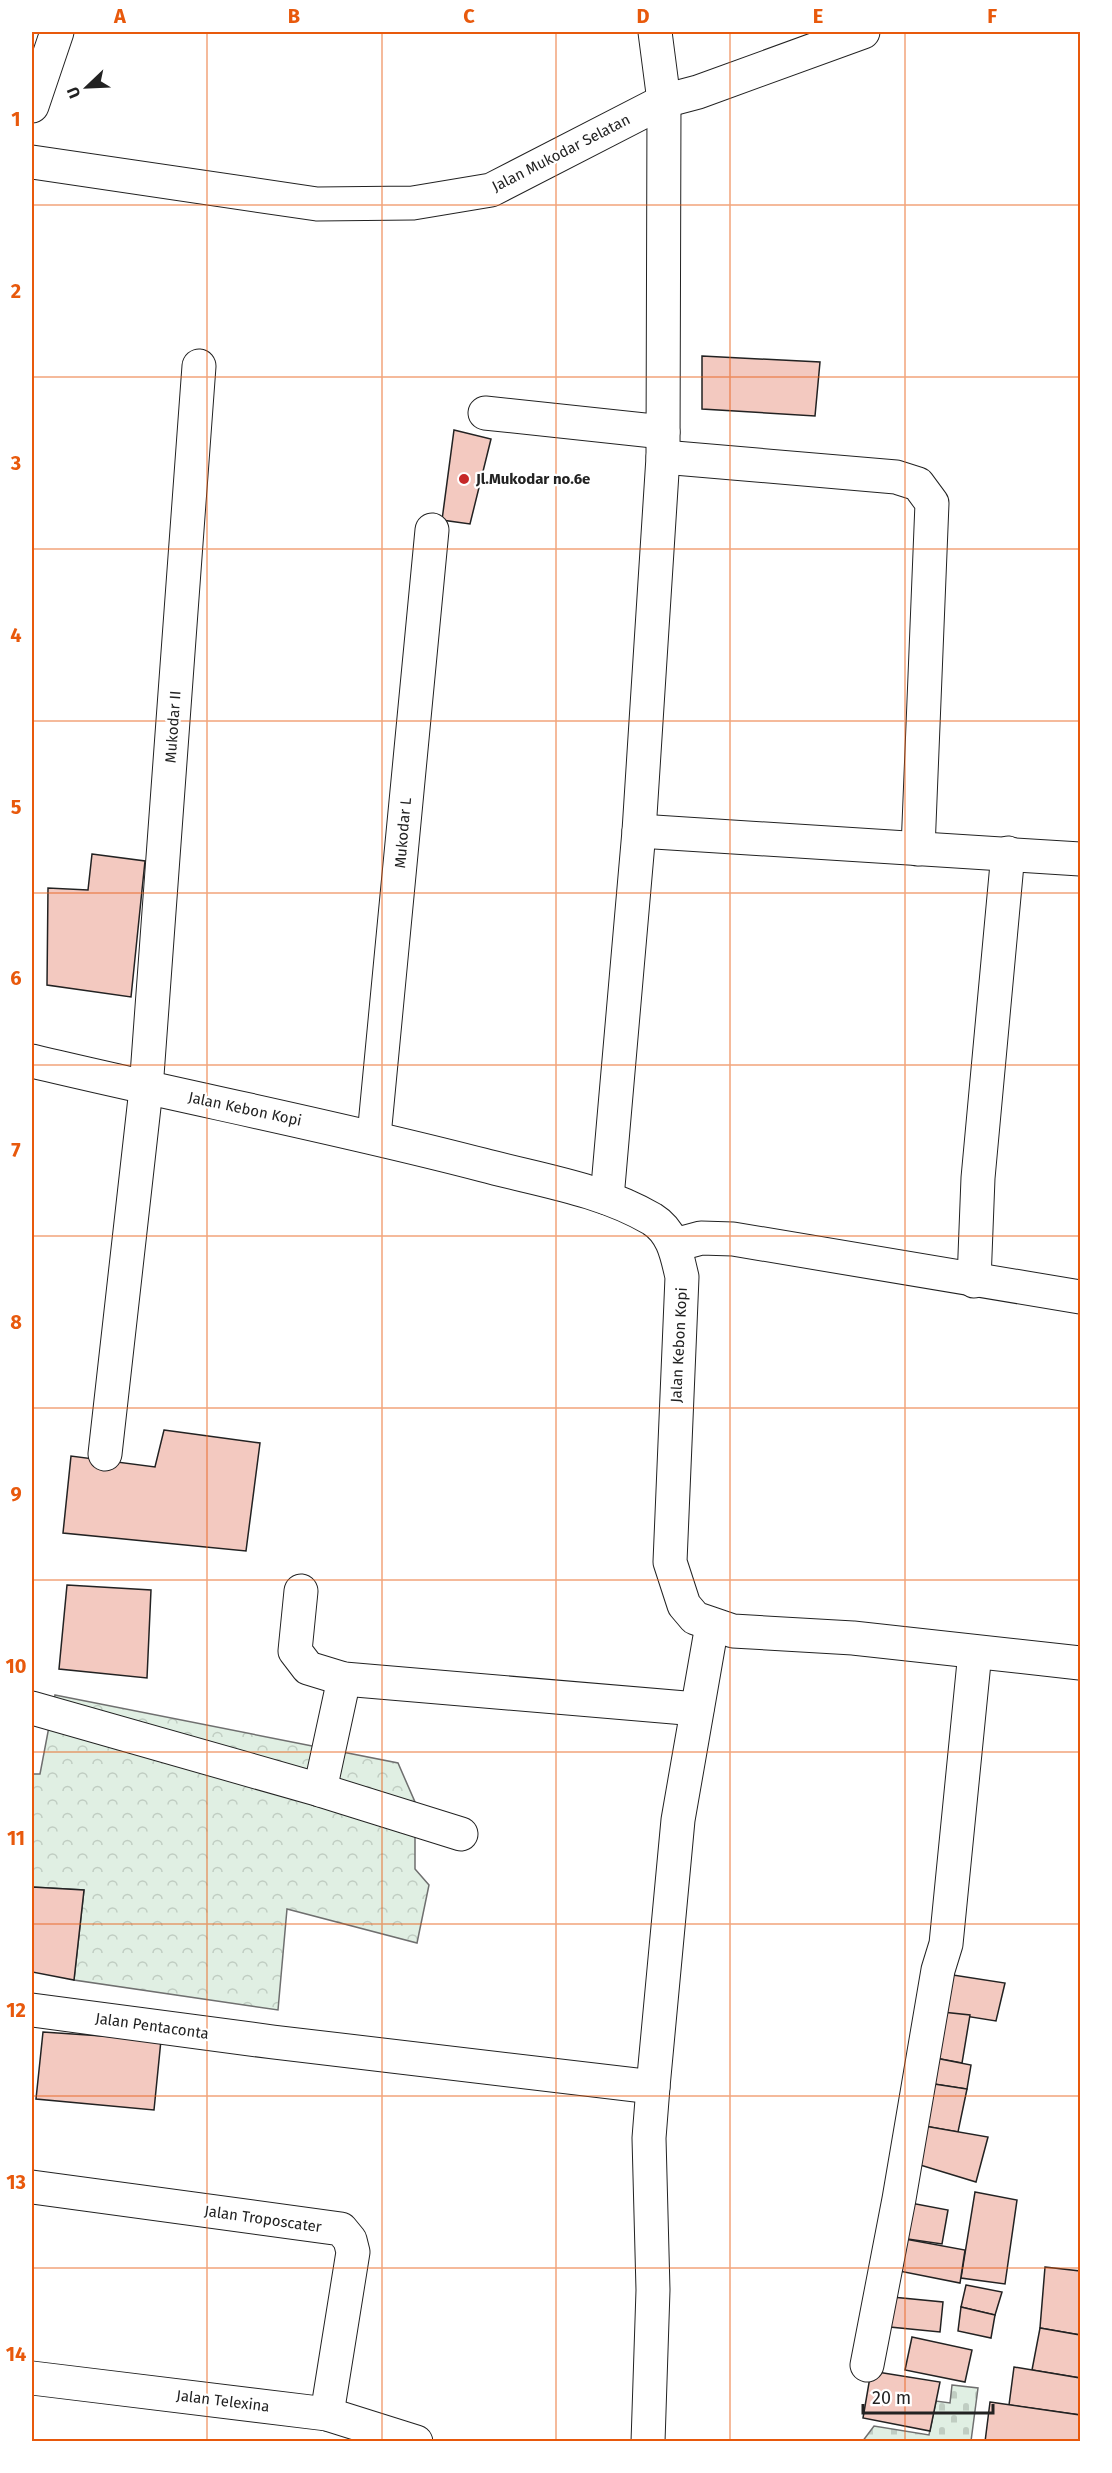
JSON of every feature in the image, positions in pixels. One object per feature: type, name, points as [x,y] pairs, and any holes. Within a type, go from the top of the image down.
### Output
[{"type":"street","points":[[32,106],[57,32]]},
{"type":"street","points":[[607,1198],[639,831],[663,444],[664,101],[655,32]]},
{"type":"street","name":"Jalan Mukodar Selatan","points":[[32,162],[317,204],[413,203],[491,190],[664,101],[698,92],[863,32]]},
{"type":"street","name":"Mukodar II","points":[[105,1454],[146,1089],[199,366]]},
{"type":"street","points":[[485,413],[663,444],[896,477],[918,484],[932,503],[918,849]]},
{"type":"street","name":"Mukodar L","points":[[374,1136],[432,530]]},
{"type":"street","points":[[639,831],[1080,859]]},
{"type":"street","points":[[974,1281],[978,1178],[1008,853]]},
{"type":"street","name":"Jalan Kebon Kopi","points":[[32,1061],[146,1089],[374,1136],[607,1198],[653,1220],[675,1245],[682,1277],[670,1562],[684,1605],[695,1618],[733,1631],[853,1638],[1080,1663]]},
{"type":"street","points":[[675,1245],[701,1238],[733,1239],[1080,1297]]},
{"type":"street","points":[[301,1592],[296,1651],[308,1668],[344,1679],[698,1709]]},
{"type":"street","points":[[648,2442],[653,2290],[649,2138],[678,1820],[712,1625]]},
{"type":"street","points":[[867,2365],[901,2189],[938,1970],[946,1944],[975,1652]]},
{"type":"street","points":[[320,1790],[344,1679]]},
{"type":"street","points":[[32,1708],[320,1790],[461,1834]]},
{"type":"street","name":"Jalan Pentaconta","points":[[32,2010],[273,2042],[653,2087]]},
{"type":"street","name":"Jalan Troposcater","points":[[32,2187],[341,2229],[350,2240],[353,2252],[327,2414]]},
{"type":"street","name":"Jalan Telexina","points":[[32,2378],[327,2414],[413,2440]]},
{"type":"green space","points":[[55,1695],[398,1763],[415,1802],[415,1869],[429,1885],[417,1943],[287,1909],[278,2010],[74,1980],[84,1890],[32,1887],[32,1774],[40,1774]]},
{"type":"green space","points":[[952,2385],[978,2388],[971,2441],[862,2442],[874,2426],[929,2435],[936,2401],[950,2403]]},
{"type":"building","points":[[702,356],[820,362],[815,416],[702,409]]},
{"type":"building","name":"Jl.Mukodar no.6e","points":[[454,430],[491,439],[470,524],[442,520]]},
{"type":"building","points":[[92,854],[145,861],[131,997],[47,985],[48,888],[88,890]]},
{"type":"building","points":[[164,1430],[260,1443],[246,1551],[63,1533],[71,1456],[155,1467]]},
{"type":"building","points":[[67,1585],[151,1590],[147,1678],[59,1669]]},
{"type":"building","points":[[32,1887],[84,1890],[74,1980],[32,1972]]},
{"type":"building","points":[[940,1973],[1005,1983],[996,2021],[933,2011]]},
{"type":"building","points":[[933,2011],[970,2015],[962,2063],[925,2056]]},
{"type":"building","points":[[43,2032],[161,2040],[154,2110],[36,2099]]},
{"type":"building","points":[[925,2056],[971,2065],[967,2089],[921,2082]]},
{"type":"building","points":[[921,2082],[967,2089],[958,2132],[913,2124]]},
{"type":"building","points":[[913,2124],[988,2137],[976,2182],[907,2161]]},
{"type":"building","points":[[975,2192],[1017,2200],[1005,2284],[961,2278]]},
{"type":"building","points":[[900,2201],[948,2210],[942,2244],[894,2237]]},
{"type":"building","points":[[894,2237],[965,2250],[960,2283],[889,2269]]},
{"type":"building","points":[[1045,2267],[1080,2271],[1080,2335],[1040,2328]]},
{"type":"building","points":[[966,2285],[1002,2292],[995,2315],[961,2307]]},
{"type":"building","points":[[892,2297],[943,2302],[940,2332],[890,2327]]},
{"type":"building","points":[[961,2307],[995,2315],[991,2338],[958,2331]]},
{"type":"building","points":[[1040,2328],[1080,2335],[1080,2378],[1032,2370]]},
{"type":"building","points":[[912,2337],[972,2350],[965,2382],[905,2370]]},
{"type":"building","points":[[1014,2367],[1080,2378],[1080,2415],[1009,2405]]},
{"type":"building","points":[[871,2371],[940,2382],[930,2431],[863,2418]]},
{"type":"building","points":[[990,2402],[1080,2415],[1080,2442],[985,2442]]},
{"type":"place","name":"Jl.Mukodar no.6e","points":[[464,479]]}]
